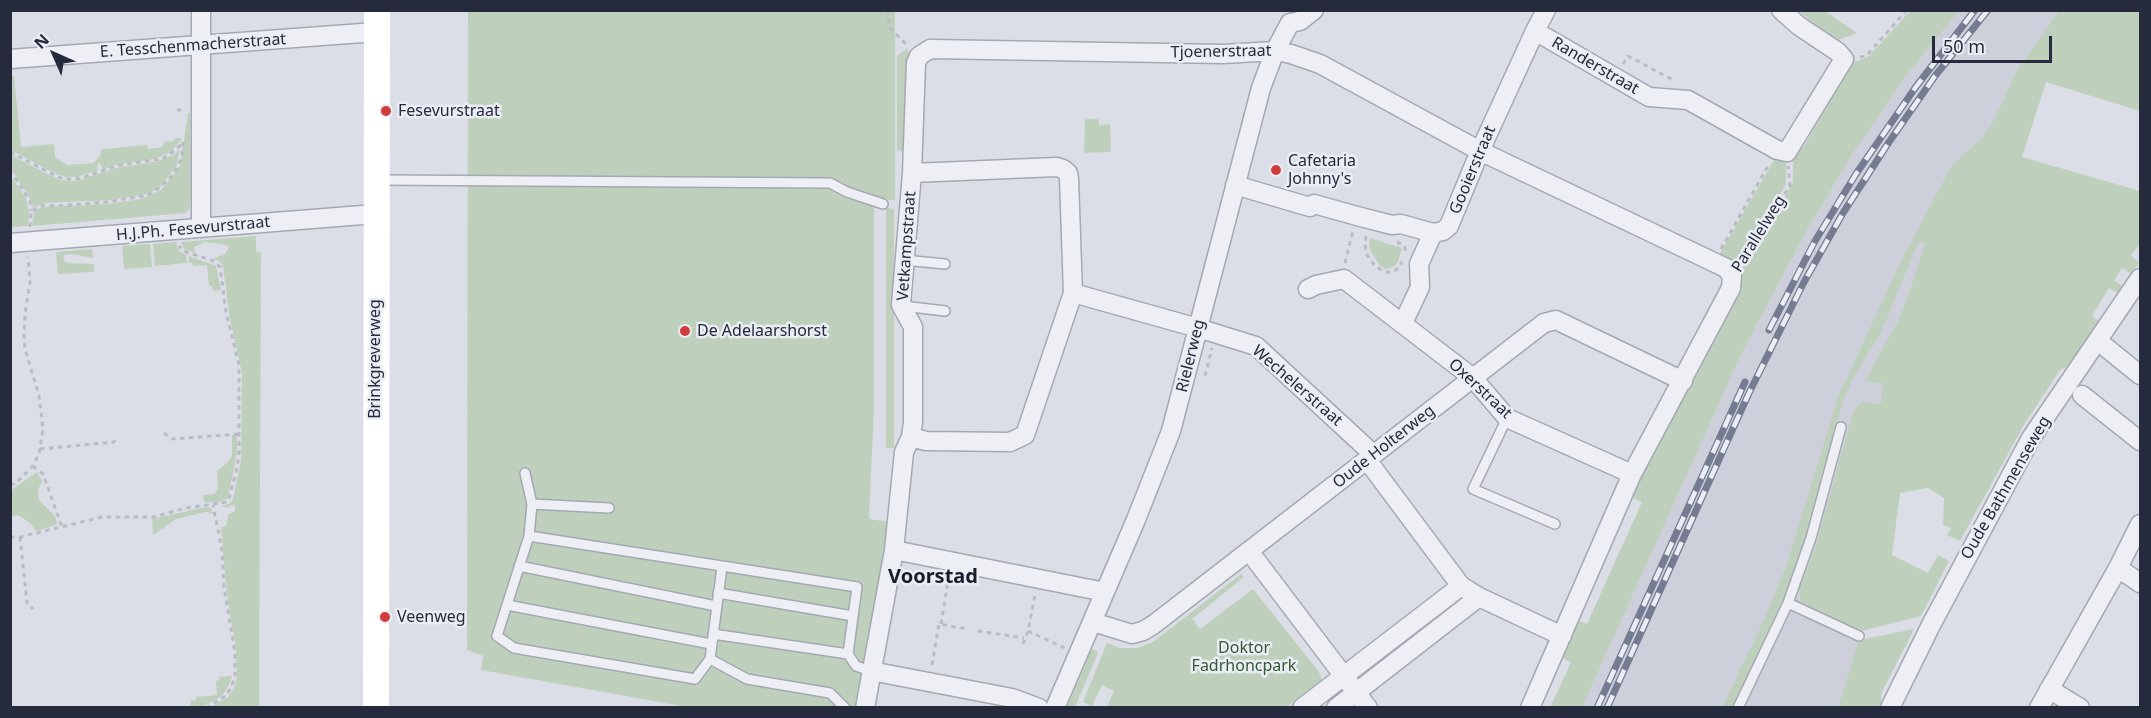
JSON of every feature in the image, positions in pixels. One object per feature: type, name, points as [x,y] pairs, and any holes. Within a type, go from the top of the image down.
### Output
[{"type":"street","points":[[201,10],[201,226]]},
{"type":"street","name":"Rielerweg","points":[[1055,708],[1163,454],[1177,411],[1261,88],[1275,51],[1290,23],[1300,21],[1314,10]]},
{"type":"street","name":"Gooierstraat","points":[[1403,324],[1420,287],[1419,264],[1433,233],[1443,231],[1449,226],[1480,152],[1546,10]]},
{"type":"street","points":[[1781,10],[1799,26],[1838,52],[1844,59],[1782,151]]},
{"type":"street","name":"E. Tesschenmacherstraat","points":[[10,59],[201,44],[376,21]]},
{"type":"street","name":"Brinkgreverweg","points":[[375,708],[376,21]]},
{"type":"street","name":"Randerstraat","points":[[1535,31],[1649,97],[1688,100],[1782,151]]},
{"type":"street","name":"Tjoenerstraat","points":[[919,56],[930,49],[1223,54],[1275,51],[1320,64],[1480,152],[1714,261],[1726,268],[1732,276]]},
{"type":"street","points":[[911,437],[926,441],[1010,442],[1026,435],[1073,293],[1070,179],[1068,173],[1063,169],[1057,167],[912,173],[916,63],[919,56]]},
{"type":"street","name":"Vetkampstraat","points":[[865,708],[894,550],[904,452],[911,437],[913,422],[913,327],[900,305],[912,173]]},
{"type":"street","points":[[1235,185],[1310,207],[1314,204],[1363,218],[1392,225],[1401,224],[1433,233]]},
{"type":"street","name":"H.J.Ph. Fesevurstraat","points":[[19,242],[375,214]]},
{"type":"street","name":"Parallelweg","points":[[1530,708],[1632,474],[1731,288],[1732,276]]},
{"type":"street","name":"Oude Bathmenseweg","points":[[1890,708],[2031,438],[2140,278]]},
{"type":"street","points":[[1308,289],[1344,279]]},
{"type":"street","name":"Oxerstraat","points":[[1344,279],[1473,378],[1507,418],[1632,474]]},
{"type":"street","name":"Wechelerstraat","points":[[1073,293],[1256,346],[1370,457],[1461,586]]},
{"type":"street","name":"Oude Holterweg","points":[[1093,622],[1132,634],[1143,631],[1544,322],[1556,320],[1683,381]]},
{"type":"street","points":[[2098,341],[2140,375]]},
{"type":"street","points":[[2082,395],[2140,441]]},
{"type":"street","points":[[2039,708],[2118,568],[2140,524]]},
{"type":"street","points":[[894,550],[1105,592]]},
{"type":"street","points":[[1249,551],[1368,708]]},
{"type":"street","points":[[2118,568],[2140,583]]},
{"type":"street","points":[[1302,708],[1461,586],[1479,597],[1562,636]]},
{"type":"street","points":[[1336,708],[1479,597]]},
{"type":"street","points":[[871,671],[1012,698],[1039,708]]},
{"type":"street","points":[[2049,689],[2080,708]]},
{"type":"lane","points":[[375,180],[830,183],[883,204]]},
{"type":"lane","points":[[904,260],[945,264]]},
{"type":"lane","points":[[900,305],[945,311]]},
{"type":"lane","points":[[1507,418],[1473,489],[1555,524]]},
{"type":"lane","points":[[1738,708],[1788,603],[1811,538],[1841,427]]},
{"type":"lane","points":[[525,473],[532,504],[529,536],[497,636],[514,648],[694,679],[710,659],[722,567]]},
{"type":"lane","points":[[532,504],[609,508]]},
{"type":"lane","points":[[529,536],[857,587],[848,654],[856,666],[871,671]]},
{"type":"lane","points":[[519,566],[716,606]]},
{"type":"lane","points":[[718,593],[853,616]]},
{"type":"lane","points":[[1788,603],[1859,636]]},
{"type":"lane","points":[[507,605],[712,639],[848,654]]},
{"type":"lane","points":[[710,659],[747,679],[830,693],[845,708]]},
{"type":"path","points":[[888,10],[889,27],[919,56]]},
{"type":"path","points":[[1844,59],[1866,56],[1907,10]]},
{"type":"path","points":[[1615,77],[1628,56],[1682,85]]},
{"type":"path","points":[[186,118],[187,110]]},
{"type":"path","points":[[31,211],[44,205],[106,202],[144,196],[154,192],[177,168],[182,157],[183,135]]},
{"type":"path","points":[[10,152],[63,179],[72,179],[82,178],[119,165],[162,159],[182,144]]},
{"type":"path","points":[[1714,261],[1782,151]]},
{"type":"path","name":"Parallelweg","points":[[1732,276],[1746,260],[1790,185],[1782,151]]},
{"type":"path","points":[[10,170],[30,201],[31,211],[19,242],[30,282],[24,314],[24,337],[42,413],[43,429],[40,449],[33,466],[16,483],[10,485]]},
{"type":"path","points":[[1363,218],[1367,255],[1385,272],[1396,270],[1406,252],[1404,245],[1390,240]]},
{"type":"path","points":[[1344,279],[1342,271],[1363,218]]},
{"type":"path","points":[[10,537],[20,537],[102,518],[154,517],[186,508],[227,502],[229,499],[237,468],[239,365],[226,312],[220,267],[214,261],[183,251],[179,245],[176,230]]},
{"type":"path","points":[[1402,261],[1419,269]]},
{"type":"path","points":[[164,433],[172,440],[239,434]]},
{"type":"path","points":[[40,449],[114,442],[115,436]]},
{"type":"path","points":[[33,466],[43,474],[62,527]]},
{"type":"path","points":[[206,708],[227,695],[235,678],[235,653],[224,587],[222,550],[213,505]]},
{"type":"path","points":[[20,537],[27,603],[33,609]]},
{"type":"path","points":[[929,682],[951,561]]},
{"type":"path","points":[[1023,644],[1028,632],[1038,578]]},
{"type":"path","points":[[941,624],[967,629]]},
{"type":"path","points":[[978,631],[1024,638]]},
{"type":"path","points":[[1028,632],[1079,654]]},
{"type":"shaded area","points":[[1959,11],[2059,11],[2017,70],[1991,125],[1981,139],[1911,287],[1898,321],[1861,631],[1852,677],[1842,707],[1581,708],[1741,355],[1807,230],[1853,153],[1905,77]]},
{"type":"green space","points":[[468,11],[895,11],[895,200],[874,199],[874,408],[869,519],[889,522],[857,707],[687,707],[481,670],[483,656],[467,650]]},
{"type":"green space","points":[[1799,11],[1825,11],[1857,33],[1839,40],[1818,27]]},
{"type":"green space","points":[[1910,11],[1959,11],[1905,77],[1853,153],[1807,230],[1741,355],[1582,707],[1550,708],[1571,662],[1560,657],[1576,620],[1587,624],[1642,502],[1631,497],[1690,371],[1699,369],[1736,277],[1753,254],[1793,182],[1793,155],[1796,150],[1804,146],[1843,80],[1848,65],[1868,57]]},
{"type":"green space","points":[[2059,11],[2140,11],[2140,111],[2046,82],[2022,157],[2140,191],[2140,244],[2131,255],[2139,263],[2131,274],[2122,268],[2114,280],[2123,287],[2119,294],[2109,288],[2092,316],[2102,323],[2073,364],[2060,370],[2025,423],[1960,541],[1947,535],[1951,528],[1943,525],[1944,498],[1928,488],[1900,493],[1892,555],[1928,573],[1938,555],[1949,561],[1921,616],[1861,631],[1843,625],[1804,604],[1800,600],[1799,589],[1816,546],[1853,412],[1862,402],[1881,404],[1883,383],[1865,381],[1898,321],[1925,243],[1919,241],[1880,335],[1855,374],[1843,401],[1802,555],[1794,576],[1733,707],[1722,708],[1763,622],[1787,564],[1838,397],[1901,261],[1952,165],[1981,139],[1991,125],[2017,70]]},
{"type":"green space","points":[[908,48],[909,152],[897,150],[897,56]]},
{"type":"green space","points":[[11,76],[14,76],[21,147],[54,144],[55,157],[67,165],[93,163],[100,156],[102,149],[147,145],[148,149],[162,147],[164,142],[174,141],[174,139],[182,139],[171,152],[154,159],[115,165],[103,170],[98,163],[97,171],[77,177],[56,174],[11,150]]},
{"type":"green space","points":[[188,113],[190,113],[190,207],[186,213],[32,226],[34,211],[42,207],[108,204],[141,199],[161,190],[180,166]]},
{"type":"green space","points":[[1085,119],[1099,119],[1099,125],[1110,124],[1111,152],[1084,153]]},
{"type":"green space","points":[[180,149],[176,167],[160,187],[147,194],[111,200],[44,203],[33,208],[28,194],[11,167],[11,155],[59,180],[75,181],[120,167],[156,162],[173,155]]},
{"type":"green space","points":[[1777,155],[1786,160],[1786,184],[1744,258],[1737,263],[1719,255]]},
{"type":"green space","points":[[10,175],[26,198],[29,212],[28,226],[11,227]]},
{"type":"green space","points":[[886,208],[894,209],[894,448],[886,448]]},
{"type":"green space","points":[[256,236],[256,252],[261,252],[259,707],[211,707],[228,697],[237,677],[236,650],[227,595],[221,527],[226,526],[228,515],[235,511],[235,506],[227,508],[222,506],[233,499],[241,460],[242,373],[230,319],[223,267],[214,258],[225,254],[229,247],[205,242],[194,247],[195,253],[184,249],[181,242]]},
{"type":"green space","points":[[1370,238],[1402,248],[1398,262],[1393,267],[1386,269],[1380,266],[1369,248]]},
{"type":"green space","points":[[176,242],[179,251],[186,255],[187,263],[155,266],[153,244]]},
{"type":"green space","points":[[150,244],[152,267],[124,269],[122,246]]},
{"type":"green space","points":[[92,249],[93,258],[71,254],[65,255],[63,259],[67,263],[94,264],[94,272],[58,274],[56,252]]},
{"type":"green space","points":[[189,256],[216,266],[221,290],[213,291],[212,286],[209,286],[207,265],[193,266],[189,263]]},
{"type":"green space","points":[[232,435],[237,435],[237,452],[228,498],[219,502],[204,502],[203,495],[214,494],[218,489],[217,471],[232,456]]},
{"type":"green space","points":[[37,472],[43,483],[38,490],[39,500],[55,516],[57,522],[56,525],[36,531],[20,516],[11,517],[10,491]]},
{"type":"green space","points":[[206,507],[211,508],[213,514],[206,512],[176,519],[153,535],[152,519]]},
{"type":"green space","name":"Doktor Fadrhoncpark","points":[[1241,574],[1244,577],[1192,619],[1200,629],[1253,589],[1319,672],[1322,680],[1286,707],[1107,707],[1114,691],[1102,685],[1092,706],[1083,702],[1107,643],[1120,648],[1137,648],[1153,642]]},
{"type":"green space","points":[[1914,629],[1881,694],[1881,707],[1838,708],[1859,640]]},
{"type":"green space","points":[[1088,648],[1098,653],[1075,707],[1063,708],[1068,705],[1088,659],[1086,652]]},
{"type":"green space","points":[[232,676],[222,696],[202,707],[191,707],[190,701],[196,700],[196,697],[217,695],[216,681],[220,680],[219,677]]},
{"type":"railway","points":[[1769,330],[1815,241],[1856,174],[1915,88],[1975,10]]},
{"type":"railway","points":[[1607,708],[1749,393],[1804,282],[1843,213],[1889,142],[1935,76],[1988,10]]},
{"type":"railway","points":[[1597,708],[1745,382]]},
{"type":"place","name":"Fesevurstraat","points":[[386,111]]},
{"type":"place","name":"Cafetaria Johnny's","points":[[1276,170]]},
{"type":"place","name":"De Adelaarshorst","points":[[685,331]]},
{"type":"place","name":"Veenweg","points":[[385,617]]},
{"type":"district","name":"Voorstad","points":[[933,577]]}]
